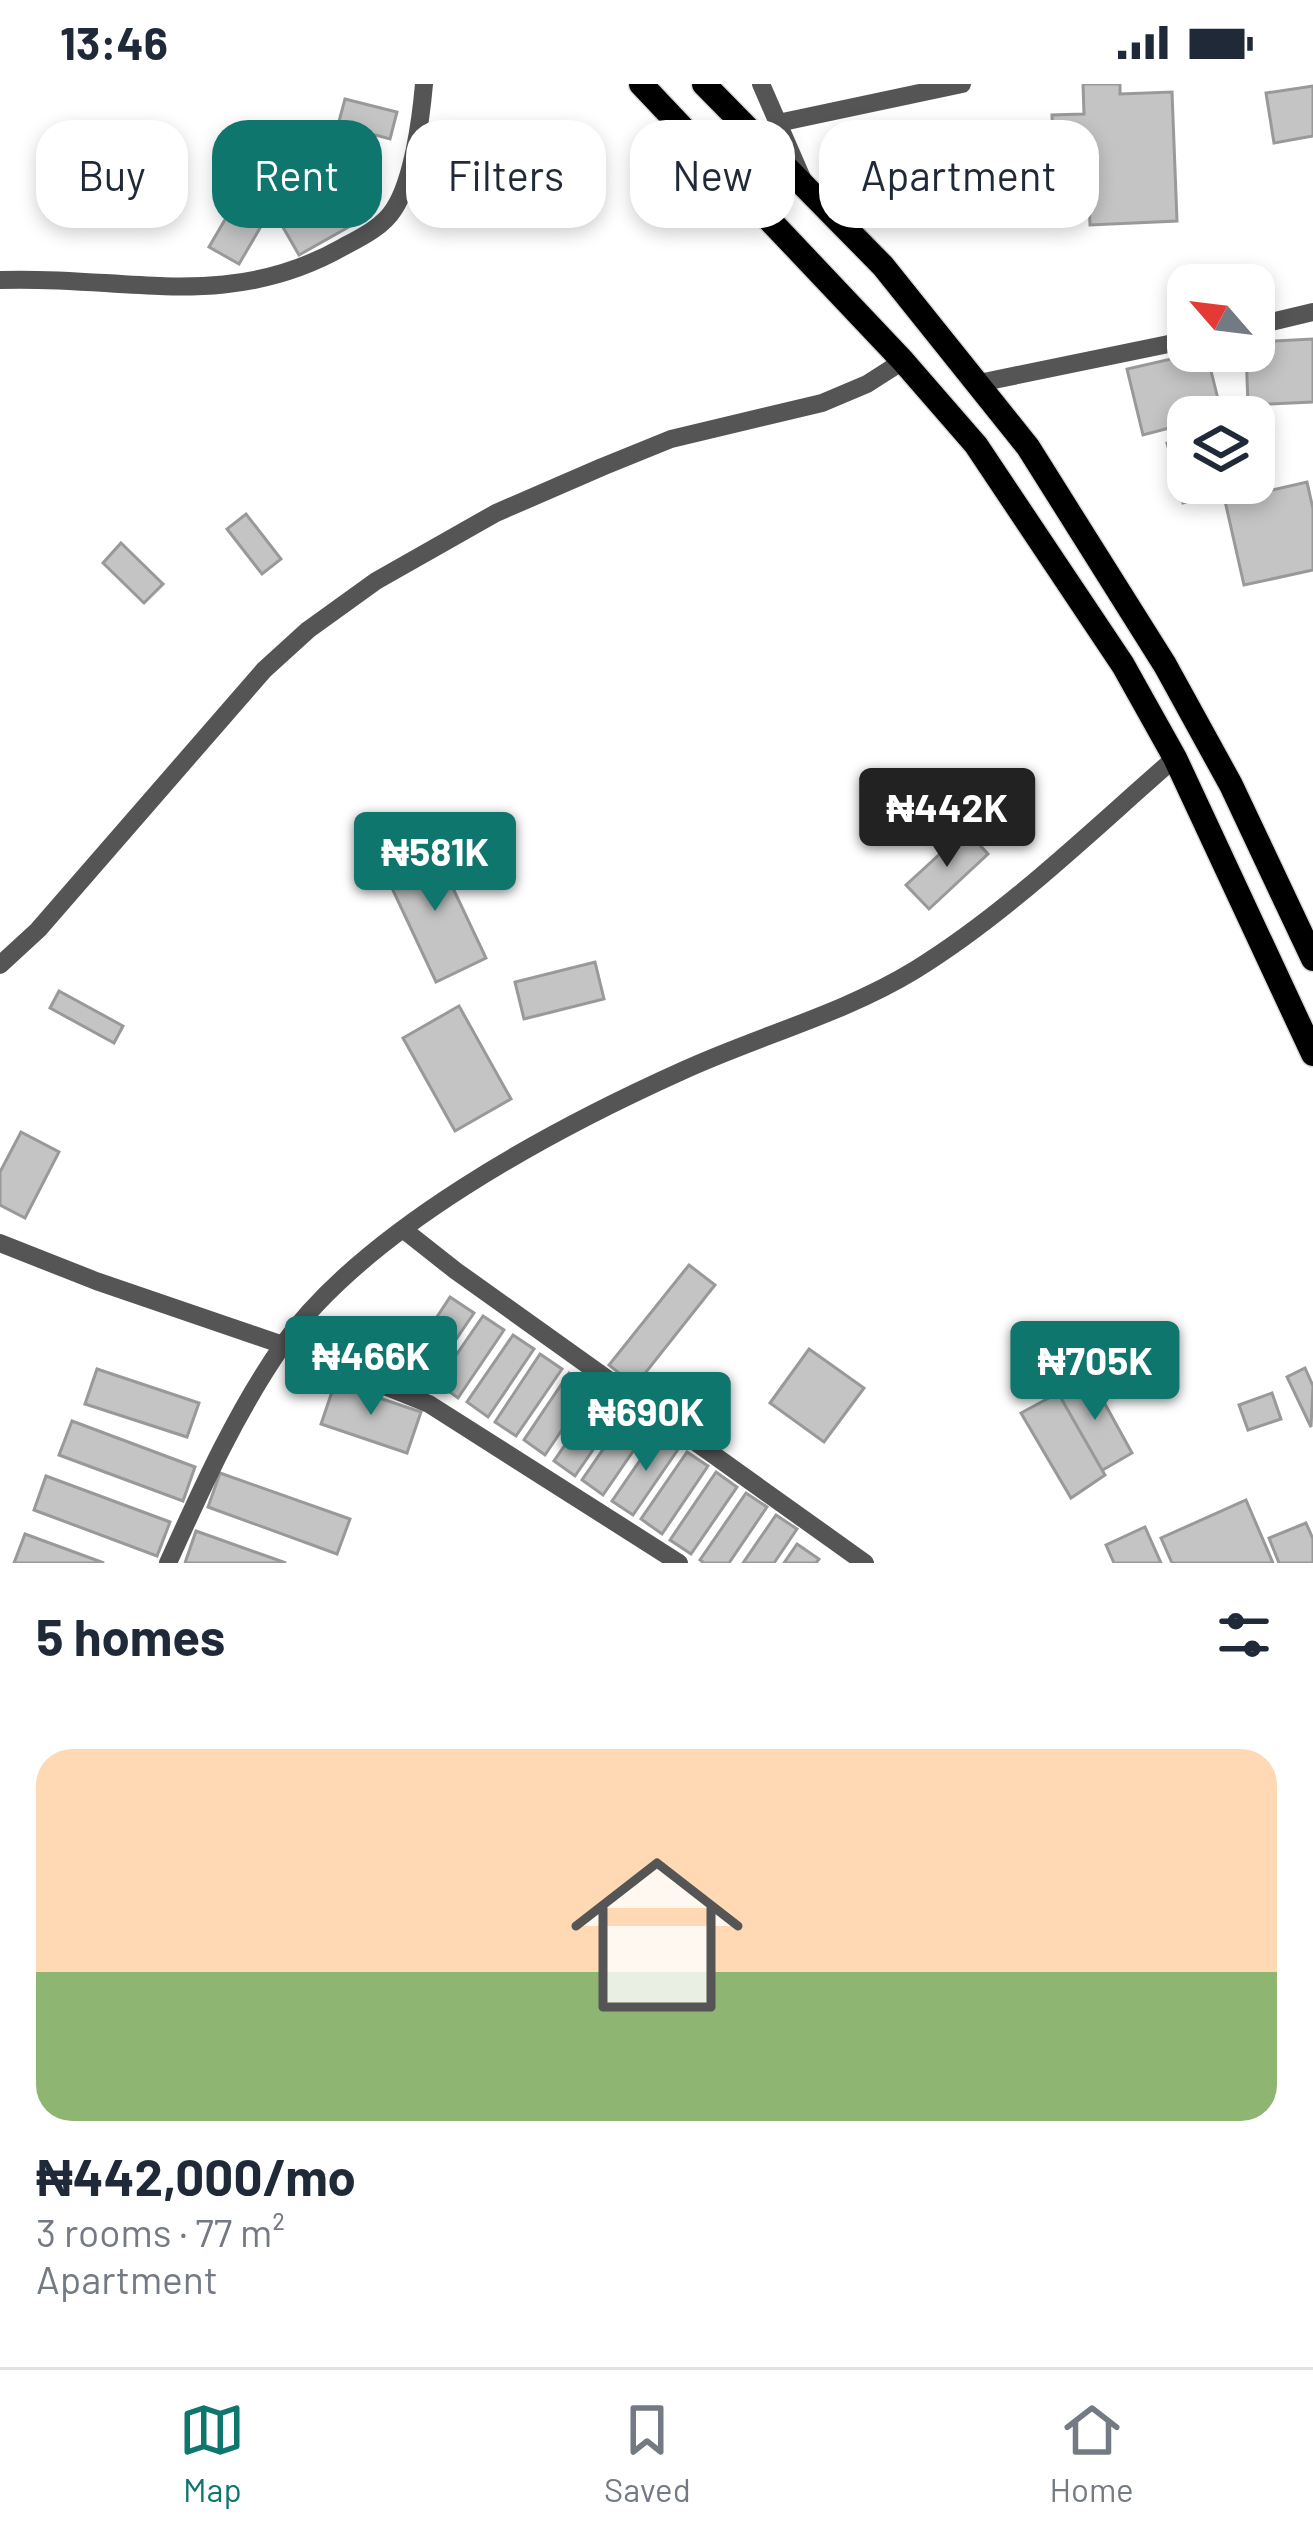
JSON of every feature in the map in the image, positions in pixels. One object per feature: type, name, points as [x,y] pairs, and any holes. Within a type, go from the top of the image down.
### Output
[{"type":"highway","points":[[641,84],[903,361],[976,445],[1123,665],[1175,758],[1313,1054]]},
{"type":"highway","points":[[704,84],[884,266],[1028,447],[1166,665],[1231,785],[1313,958]]},
{"type":"street","points":[[0,280],[212,288],[311,265],[370,232],[394,209],[409,168],[424,84]]},
{"type":"street","points":[[760,84],[777,120]]},
{"type":"street","points":[[792,120],[962,84]]},
{"type":"street","points":[[795,162],[804,182]]},
{"type":"street","points":[[1275,321],[1313,313]]},
{"type":"street","points":[[979,383],[1167,344]]},
{"type":"street","points":[[0,965],[38,930],[264,670],[308,630],[376,581],[496,513],[602,467],[671,440],[822,403],[867,384],[903,361]]},
{"type":"street","points":[[168,1563],[228,1433],[283,1345],[355,1266],[404,1229],[574,1123],[686,1069],[808,1021],[912,972],[972,931],[1175,758]]},
{"type":"street","points":[[404,1229],[866,1563]]},
{"type":"street","points":[[0,1243],[283,1345],[429,1404],[679,1563]]},
{"type":"building","points":[[1083,84],[1120,84],[1120,94],[1172,92],[1177,221],[1099,225],[1099,120],[1052,120],[1052,115],[1084,114]]},
{"type":"building","points":[[1313,86],[1313,136],[1274,143],[1266,93]]},
{"type":"building","points":[[345,99],[397,112],[390,139],[382,137],[382,120],[339,120]]},
{"type":"building","points":[[220,228],[260,228],[239,264],[209,247]]},
{"type":"building","points":[[283,228],[347,228],[299,255]]},
{"type":"building","points":[[1313,339],[1313,402],[1275,404],[1275,396],[1248,396],[1247,372],[1275,372],[1275,341]]},
{"type":"building","points":[[1167,360],[1167,372],[1211,372],[1217,396],[1167,396],[1167,429],[1143,435],[1127,369]]},
{"type":"building","points":[[1307,482],[1313,509],[1313,570],[1244,585],[1226,504],[1275,504],[1275,489]]},
{"type":"building","points":[[246,514],[281,559],[262,574],[227,529]]},
{"type":"building","points":[[121,543],[163,584],[144,603],[103,563]]},
{"type":"building","points":[[966,830],[988,854],[929,909],[906,885]]},
{"type":"building","points":[[433,846],[486,958],[436,982],[383,869]]},
{"type":"building","points":[[595,962],[604,999],[524,1019],[515,982]]},
{"type":"building","points":[[59,991],[123,1026],[114,1043],[50,1008]]},
{"type":"building","points":[[459,1006],[511,1099],[455,1131],[403,1038]]},
{"type":"building","points":[[21,1132],[59,1152],[25,1218],[0,1205],[0,1172]]},
{"type":"building","points":[[689,1265],[715,1285],[635,1386],[609,1365]]},
{"type":"building","points":[[450,1297],[474,1313],[427,1382],[404,1367]]},
{"type":"building","points":[[483,1316],[504,1330],[458,1398],[437,1383]]},
{"type":"building","points":[[513,1335],[534,1349],[488,1417],[467,1402]]},
{"type":"building","points":[[809,1349],[864,1388],[824,1442],[770,1403]]},
{"type":"building","points":[[540,1354],[562,1369],[516,1436],[495,1422]]},
{"type":"building","points":[[1305,1368],[1313,1386],[1311,1427],[1287,1377]]},
{"type":"building","points":[[97,1369],[199,1403],[187,1437],[85,1404]]},
{"type":"building","points":[[569,1373],[591,1387],[545,1455],[524,1440]]},
{"type":"building","points":[[1089,1375],[1132,1453],[1101,1471],[1058,1393]]},
{"type":"building","points":[[335,1383],[421,1412],[407,1453],[321,1424]]},
{"type":"building","points":[[1058,1393],[1105,1475],[1071,1498],[1021,1413]]},
{"type":"building","points":[[1272,1393],[1281,1419],[1248,1430],[1239,1405]]},
{"type":"building","points":[[600,1394],[621,1409],[575,1476],[554,1461]]},
{"type":"building","points":[[628,1413],[649,1428],[603,1495],[582,1480]]},
{"type":"building","points":[[72,1421],[195,1467],[183,1501],[59,1455]]},
{"type":"building","points":[[658,1434],[679,1448],[633,1515],[612,1501]]},
{"type":"building","points":[[687,1452],[708,1466],[662,1534],[641,1519]]},
{"type":"building","points":[[716,1472],[737,1487],[691,1554],[670,1540]]},
{"type":"building","points":[[220,1473],[350,1519],[337,1554],[208,1507]]},
{"type":"building","points":[[46,1476],[170,1522],[157,1556],[34,1510]]},
{"type":"building","points":[[746,1493],[767,1507],[729,1563],[704,1563],[700,1560]]},
{"type":"building","points":[[1246,1500],[1273,1563],[1172,1563],[1161,1538]]},
{"type":"building","points":[[776,1515],[797,1529],[774,1563],[743,1563]]},
{"type":"building","points":[[1306,1523],[1313,1539],[1313,1563],[1279,1563],[1269,1538]]},
{"type":"building","points":[[1145,1527],[1161,1563],[1114,1563],[1106,1545]]},
{"type":"building","points":[[196,1531],[286,1563],[185,1563]]},
{"type":"building","points":[[25,1534],[104,1563],[14,1563]]},
{"type":"building","points":[[797,1544],[819,1559],[816,1563],[784,1563]]}]
